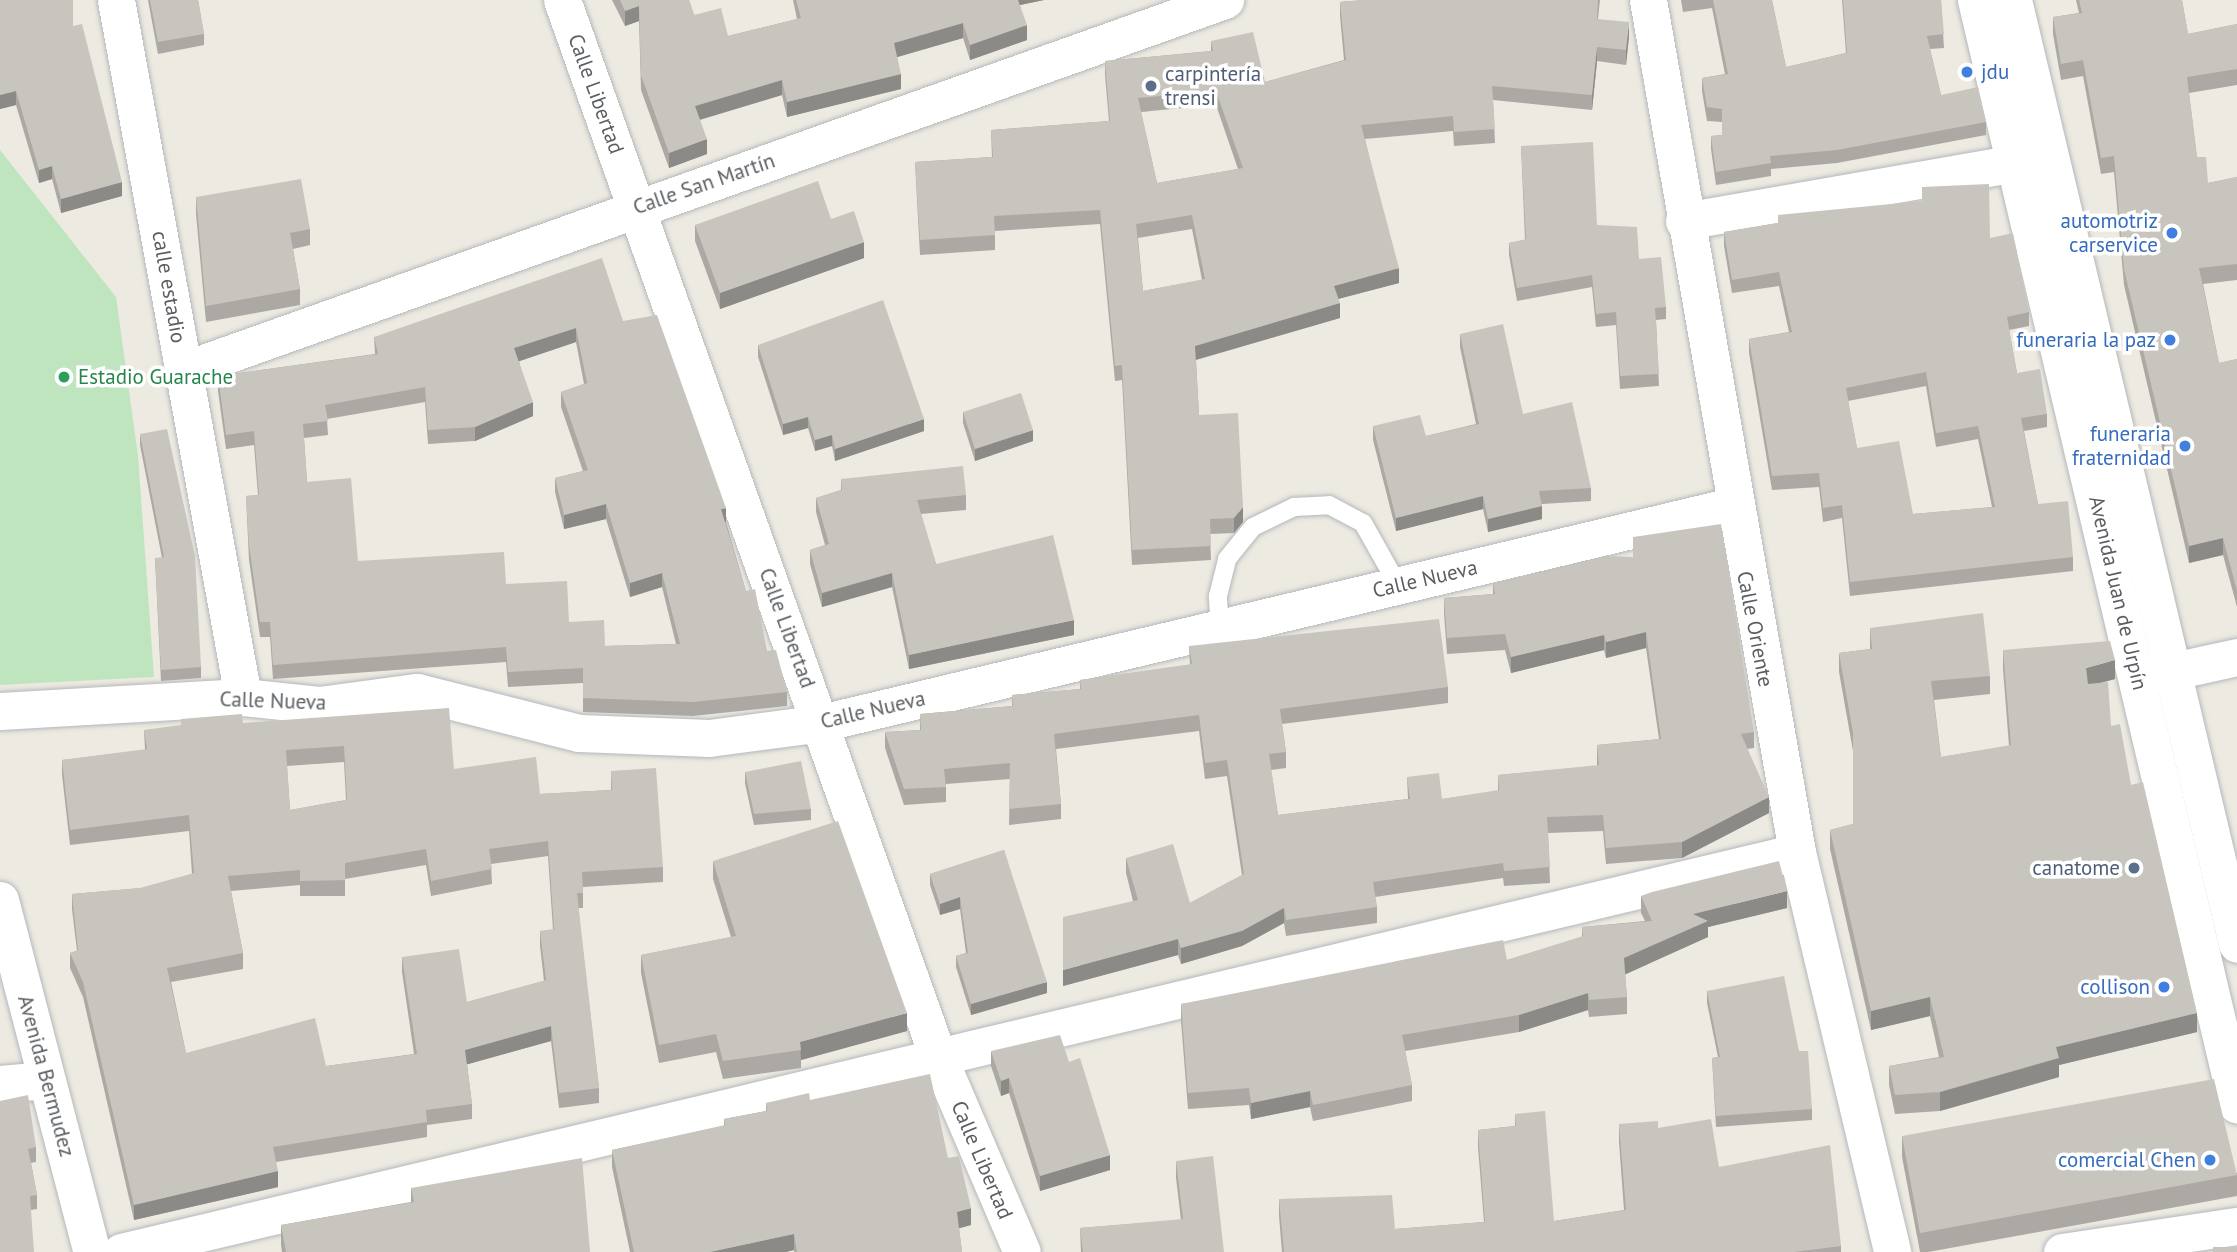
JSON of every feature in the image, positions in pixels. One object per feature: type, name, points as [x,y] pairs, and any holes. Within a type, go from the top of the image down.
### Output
[{"type":"street","name":"calle estadio","points":[[116,0],[243,697]]},
{"type":"street","name":"Calle Libertad","points":[[562,0],[937,1054],[1022,1252]]},
{"type":"street","name":"Calle San Martín","points":[[184,370],[1226,0]]},
{"type":"street","name":"Calle Oriente","points":[[1648,0],[1732,506],[1797,852],[1892,1252]]},
{"type":"street","name":"Avenida Juan de Urpín","points":[[1976,0],[2032,160],[2155,675],[2237,1105]]},
{"type":"street","name":"Avenida Juan de Urpín","points":[[2012,0],[2032,160]]},
{"type":"street","points":[[1685,221],[2032,160]]},
{"type":"street","name":"Calle Nueva","points":[[0,711],[243,697],[319,705],[417,692],[579,733],[709,738],[821,723],[1732,506]]},
{"type":"street","points":[[2155,675],[2237,657]]},
{"type":"street","name":"Avenida Juan de Urpín","points":[[2155,675],[2237,944]]},
{"type":"street","points":[[121,1252],[937,1054],[1797,852]]},
{"type":"street","name":"Avenida Bermudez","points":[[0,900],[92,1252]]},
{"type":"street","points":[[0,1084],[46,1080]]},
{"type":"street","points":[[2062,1252],[2237,1226]]},
{"type":"lane","points":[[1220,628],[1218,596],[1227,559],[1253,527],[1294,507],[1329,505],[1363,523],[1398,586]]},
{"type":"green space","name":"Estadio Guarache","points":[[0,150],[116,297],[138,456],[154,677],[0,685]]},
{"type":"building","points":[[0,0],[73,0],[73,26],[82,24],[122,182],[61,199],[52,166],[39,170],[16,91],[0,95]]},
{"type":"building","points":[[150,0],[198,0],[204,34],[158,42]]},
{"type":"building","points":[[620,0],[689,0],[694,15],[721,8],[728,36],[801,18],[796,0],[1018,0],[1027,25],[970,45],[963,23],[894,43],[901,74],[787,102],[782,80],[695,106],[707,139],[669,153],[641,75],[639,6],[625,11]]},
{"type":"building","points":[[1598,0],[1597,19],[1629,22],[1626,50],[1597,47],[1592,95],[1492,86],[1495,129],[1454,132],[1453,116],[1361,125],[1399,268],[1334,286],[1340,303],[1195,346],[1199,415],[1238,413],[1243,507],[1234,518],[1210,519],[1211,546],[1132,550],[1122,365],[1115,366],[1100,210],[994,216],[995,235],[920,240],[915,162],[993,157],[991,130],[1110,121],[1105,61],[1213,51],[1211,41],[1253,32],[1265,82],[1346,60],[1340,2]],"holes":[[[1216,91],[1243,168],[1157,183],[1138,98]],[[1192,215],[1205,279],[1143,291],[1136,224]]]},
{"type":"building","points":[[1713,0],[1772,0],[1786,67],[1847,53],[1843,0],[1941,0],[1944,34],[1927,36],[1941,95],[1978,87],[1986,122],[1837,150],[1770,156],[1771,163],[1716,172],[1711,136],[1722,135],[1722,109],[1707,107],[1702,78],[1728,74]]},
{"type":"building","points":[[2079,0],[2182,0],[2188,34],[2237,24],[2237,69],[2187,77],[2197,157],[2206,157],[2208,183],[2237,177],[2237,264],[2199,268],[2219,363],[2237,359],[2237,591],[2223,538],[2189,546],[2124,269],[2114,156],[2101,158],[2083,60],[2061,64],[2053,17],[2082,13]]},
{"type":"building","points":[[1593,142],[1597,225],[1637,227],[1639,259],[1661,257],[1666,307],[1655,308],[1659,374],[1620,376],[1616,312],[1596,314],[1592,275],[1517,288],[1509,243],[1526,239],[1521,146]]},
{"type":"building","points":[[301,179],[310,229],[290,233],[300,289],[206,306],[196,197]]},
{"type":"building","points":[[818,181],[831,219],[854,211],[864,242],[720,293],[695,225]]},
{"type":"building","points":[[1989,184],[1990,238],[2013,233],[2029,312],[2007,317],[2017,373],[2040,369],[2047,414],[2021,418],[2038,504],[2068,501],[2073,557],[1850,582],[1842,505],[1823,508],[1819,473],[1772,476],[1749,339],[1792,332],[1779,272],[1732,280],[1724,232],[1778,223],[1778,215],[1922,201],[1922,187]],"holes":[[[1926,372],[1936,433],[1978,426],[1995,507],[1913,514],[1899,441],[1857,448],[1846,388]]]},
{"type":"building","points":[[602,258],[623,321],[657,315],[726,508],[721,509],[746,591],[755,589],[767,651],[776,650],[787,692],[693,702],[583,698],[583,668],[508,672],[506,647],[273,665],[270,622],[260,622],[249,545],[246,496],[259,495],[254,431],[226,435],[218,376],[378,354],[374,337]],"holes":[[[576,328],[587,383],[561,392],[588,470],[555,478],[564,515],[606,504],[630,583],[662,573],[680,644],[605,646],[604,620],[569,622],[567,581],[506,584],[504,552],[358,561],[351,478],[307,482],[303,424],[328,421],[325,405],[425,387],[428,430],[475,427],[533,402],[514,348]]]},
{"type":"building","points":[[883,300],[924,419],[835,449],[832,435],[815,440],[808,417],[783,424],[758,345]]},
{"type":"building","points":[[1503,324],[1523,414],[1572,402],[1591,488],[1539,491],[1542,506],[1488,519],[1483,496],[1396,518],[1373,426],[1420,415],[1426,436],[1479,424],[1460,334]]},
{"type":"building","points":[[1021,393],[1033,430],[975,449],[963,412]]},
{"type":"building","points":[[167,429],[195,556],[201,667],[161,670],[155,558],[164,557],[140,434]]},
{"type":"building","points":[[963,466],[966,495],[917,500],[936,564],[1053,535],[1074,620],[909,655],[892,573],[822,593],[810,550],[829,544],[816,498],[842,490],[841,479]]},
{"type":"building","points":[[1721,524],[1754,732],[1741,734],[1769,797],[1682,842],[1606,848],[1603,815],[1547,817],[1550,867],[1504,871],[1503,863],[1373,882],[1377,907],[1286,920],[1284,908],[1242,931],[1181,948],[1178,939],[1063,970],[1063,917],[1138,900],[1126,858],[1173,844],[1190,903],[1244,874],[1227,760],[1205,763],[1199,715],[1054,734],[1061,804],[1009,809],[1010,763],[944,769],[946,787],[904,789],[885,732],[921,730],[920,714],[1013,706],[1012,695],[1081,689],[1080,680],[1192,664],[1189,646],[1439,619],[1448,687],[1280,709],[1286,752],[1269,754],[1278,815],[1410,799],[1407,777],[1439,773],[1442,799],[1499,790],[1498,775],[1599,765],[1597,745],[1661,739],[1646,632],[1606,642],[1604,635],[1511,657],[1505,634],[1447,638],[1444,598],[1495,594],[1493,584],[1607,556],[1633,557],[1633,537]]},
{"type":"building","points":[[1983,613],[1990,676],[1931,681],[1941,757],[2011,745],[2003,650],[2110,641],[2115,660],[2086,668],[2088,684],[2108,682],[2111,726],[2120,724],[2131,785],[2143,782],[2197,1013],[2056,1047],[2059,1058],[1940,1092],[1895,1095],[1889,1066],[1944,1057],[1930,997],[1871,1011],[1830,830],[1853,824],[1853,733],[1839,653],[1872,649],[1870,628]]},
{"type":"building","points":[[449,708],[454,769],[536,757],[540,794],[612,790],[611,771],[656,768],[663,867],[582,872],[583,893],[577,893],[599,1088],[559,1093],[551,1026],[465,1050],[472,1104],[426,1110],[427,1122],[273,1147],[278,1171],[134,1205],[83,982],[70,953],[78,950],[72,894],[141,888],[194,873],[189,815],[70,830],[62,760],[147,749],[144,730],[181,725],[181,719],[242,714],[243,723]],"holes":[[[344,746],[347,800],[290,810],[286,750]],[[548,841],[554,929],[540,931],[546,980],[467,1002],[459,949],[402,957],[417,1054],[326,1066],[315,1018],[186,1053],[167,968],[243,953],[228,876],[300,870],[300,881],[345,880],[345,863],[426,849],[431,881],[492,869],[489,849]]]},
{"type":"building","points":[[801,761],[811,809],[754,814],[745,772]]},
{"type":"building","points":[[838,821],[907,1013],[800,1042],[801,1050],[723,1061],[716,1034],[659,1045],[641,955],[736,936],[713,861]]},
{"type":"building","points":[[1004,850],[1047,982],[971,1004],[956,956],[968,953],[960,897],[940,904],[930,874]]},
{"type":"building","points":[[1779,861],[1787,891],[1693,914],[1708,921],[1624,958],[1627,997],[1589,1000],[1588,993],[1519,1015],[1402,1035],[1412,1085],[1313,1105],[1310,1091],[1251,1103],[1249,1088],[1188,1093],[1181,1004],[1503,940],[1507,960],[1583,936],[1582,927],[1652,921],[1641,896]]},
{"type":"building","points":[[1784,976],[1799,1051],[1808,1051],[1812,1109],[1716,1116],[1712,1058],[1720,1057],[1707,991]]},
{"type":"building","points":[[1060,1035],[1069,1062],[1080,1058],[1110,1155],[1040,1176],[1009,1078],[1001,1081],[991,1051]]},
{"type":"building","points":[[930,1074],[948,1158],[959,1156],[971,1208],[957,1212],[962,1252],[797,1252],[794,1234],[710,1252],[634,1252],[612,1150],[725,1125],[724,1119],[767,1111],[766,1103],[809,1093],[810,1100]]},
{"type":"building","points":[[2214,1079],[2237,1175],[1920,1233],[1902,1136]]},
{"type":"building","points":[[28,1095],[36,1147],[28,1149],[37,1195],[30,1196],[34,1252],[0,1252],[0,1101]]},
{"type":"building","points":[[1545,1111],[1554,1221],[1626,1210],[1619,1124],[1658,1121],[1658,1128],[1711,1119],[1719,1167],[1830,1145],[1841,1246],[1794,1252],[1284,1252],[1279,1199],[1392,1195],[1395,1229],[1485,1222],[1478,1130],[1516,1126],[1515,1114]]},
{"type":"building","points":[[1213,1156],[1224,1252],[1083,1252],[1080,1228],[1183,1219],[1176,1161]]},
{"type":"building","points":[[582,1158],[590,1252],[286,1252],[281,1225],[414,1202],[411,1188]]},
{"type":"building","points":[[2213,1247],[2237,1247],[2237,1252],[2213,1252]]},
{"type":"place","name":"jdu","points":[[1967,72]]},
{"type":"place","name":"carpintería trensi","points":[[1151,86]]},
{"type":"place","name":"automotriz carservice","points":[[2172,233]]},
{"type":"place","name":"funeraria la paz","points":[[2170,340]]},
{"type":"place","name":"Estadio Guarache","points":[[64,377]]},
{"type":"place","name":"funeraria fraternidad","points":[[2185,446]]},
{"type":"place","name":"canatome","points":[[2134,868]]},
{"type":"place","name":"collison","points":[[2164,987]]},
{"type":"place","name":"comercial Chen","points":[[2210,1160]]}]
